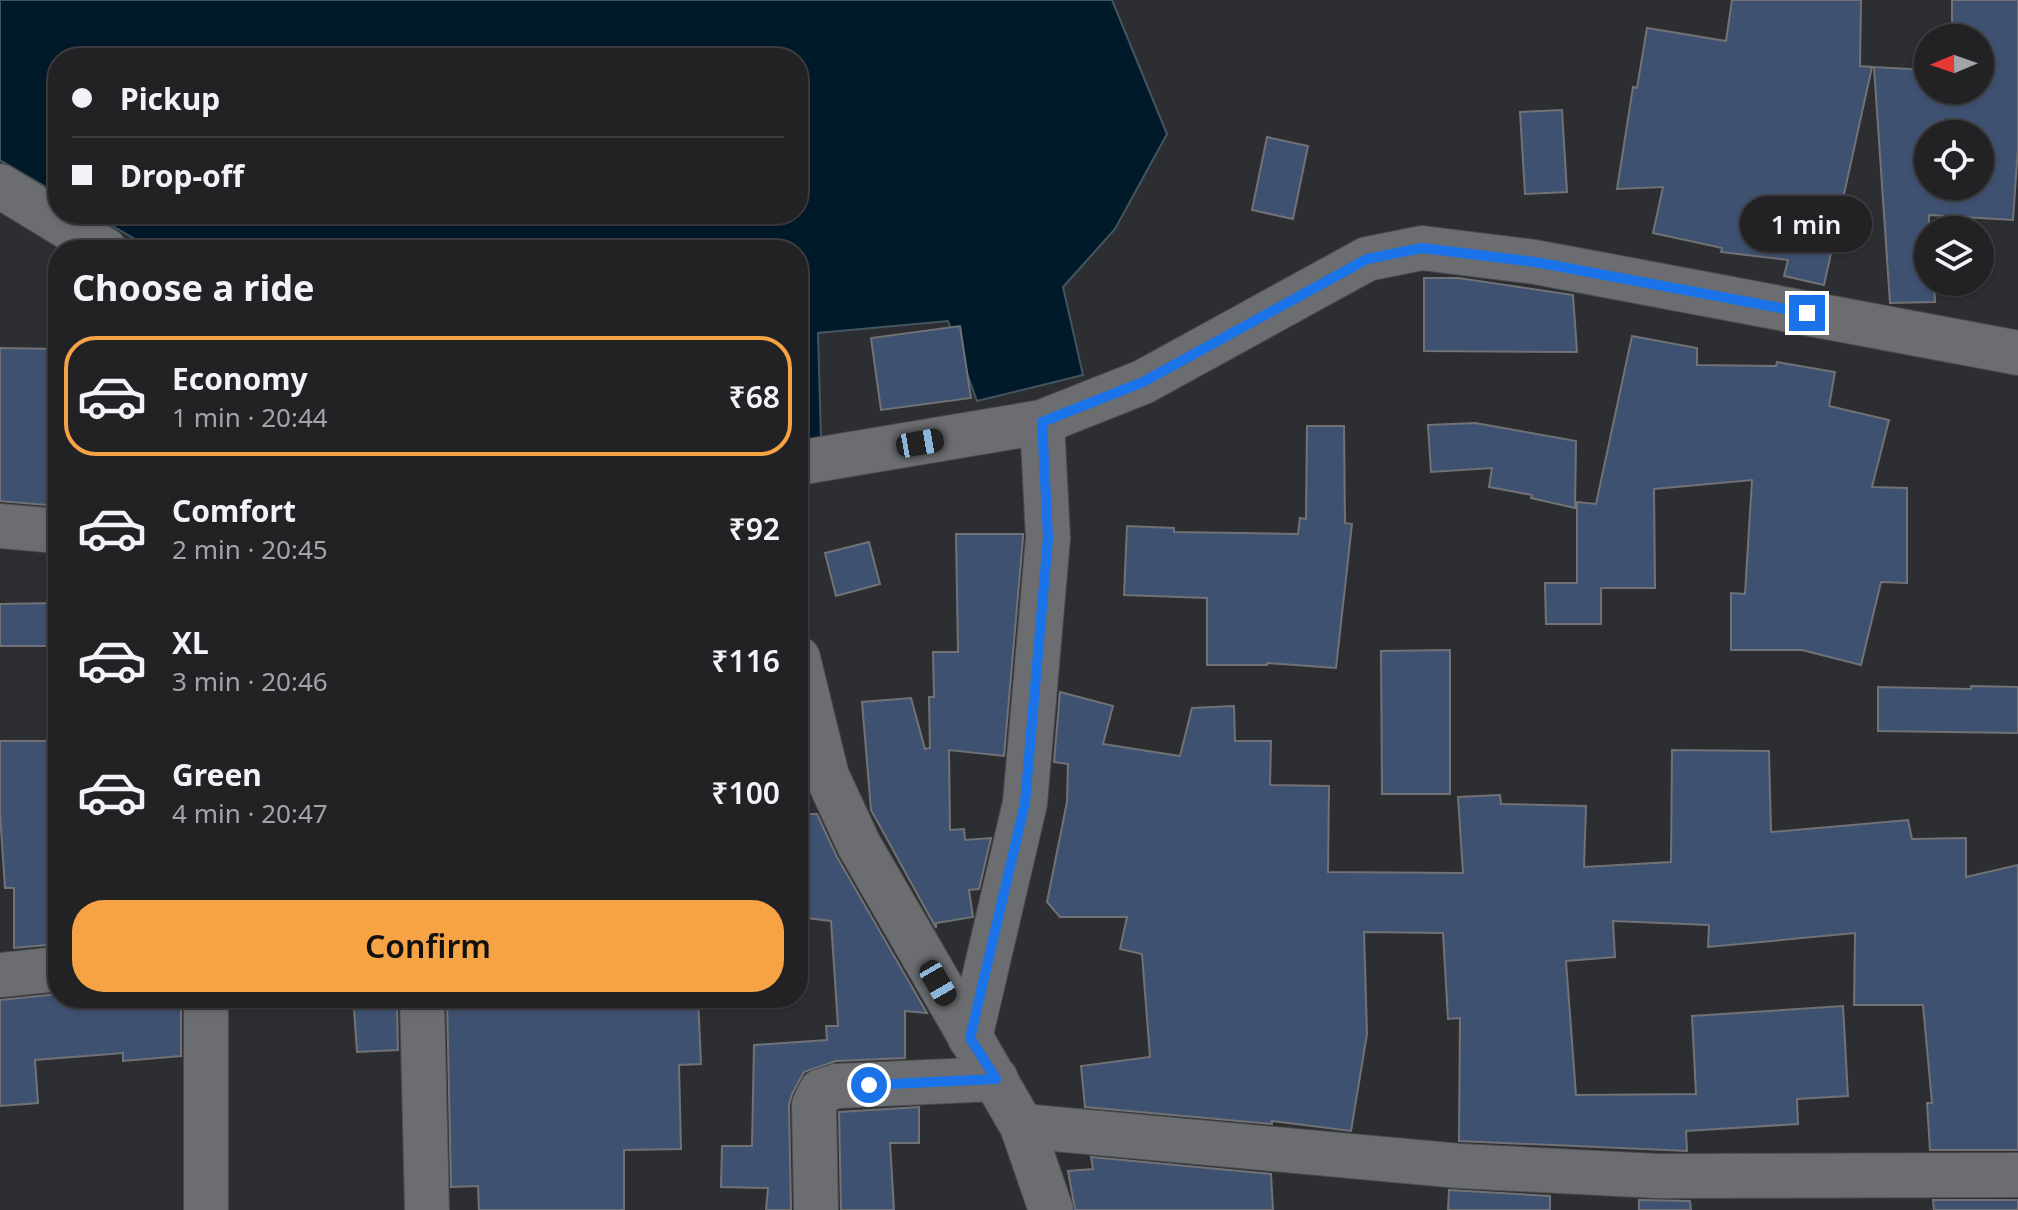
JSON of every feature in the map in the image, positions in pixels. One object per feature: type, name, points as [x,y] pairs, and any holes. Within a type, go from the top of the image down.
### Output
[{"type":"street","points":[[0,186],[48,215]]},
{"type":"street","points":[[62,224],[89,240]]},
{"type":"street","points":[[808,461],[1042,422],[1143,382],[1367,259],[1422,248],[1535,262],[2018,353]]},
{"type":"street","points":[[970,1038],[1025,803],[1048,538],[1042,422]]},
{"type":"street","points":[[0,526],[48,530]]},
{"type":"street","points":[[808,699],[827,776],[859,845],[1022,1126],[1051,1210]]},
{"type":"street","points":[[0,975],[48,970]]},
{"type":"street","points":[[206,1008],[206,1210]]},
{"type":"street","points":[[422,1008],[427,1210]]},
{"type":"street","points":[[816,1210],[814,1105],[821,1091],[837,1086],[996,1079]]},
{"type":"street","points":[[1022,1126],[1460,1166],[1657,1176],[2018,1175]]},
{"type":"water","points":[[0,0],[1112,0],[1167,134],[1115,229],[1063,287],[1083,375],[977,401],[948,321],[818,333],[821,439],[808,440],[808,240],[137,240],[109,224],[808,224],[808,48],[48,48],[48,188],[0,160]]},
{"type":"building","points":[[1732,0],[1861,0],[1860,66],[1872,67],[1824,285],[1784,276],[1788,260],[1721,252],[1722,248],[1653,233],[1663,187],[1617,189],[1633,87],[1637,88],[1647,28],[1726,41]]},
{"type":"building","points":[[1952,0],[2018,0],[2018,147],[2013,220],[1994,219],[1994,216],[1914,216],[1914,296],[1935,296],[1935,302],[1890,303],[1874,67],[1914,69],[1914,104],[1994,104],[1994,24],[1952,24]]},
{"type":"building","points":[[1562,110],[1567,192],[1525,194],[1520,112]]},
{"type":"building","points":[[1267,137],[1308,146],[1293,219],[1252,210]]},
{"type":"building","points":[[1424,278],[1458,278],[1573,295],[1577,352],[1424,351]]},
{"type":"building","points":[[960,326],[971,398],[881,410],[871,338]]},
{"type":"building","points":[[1632,336],[1697,348],[1697,365],[1776,366],[1777,362],[1835,372],[1829,406],[1889,420],[1872,487],[1907,488],[1907,583],[1881,582],[1861,665],[1802,650],[1731,650],[1731,593],[1745,594],[1752,480],[1654,489],[1655,588],[1601,588],[1601,624],[1546,624],[1545,583],[1577,583],[1577,502],[1596,504]]},
{"type":"building","points":[[0,348],[48,349],[48,505],[0,501]]},
{"type":"building","points":[[1475,423],[1576,441],[1575,508],[1531,498],[1532,495],[1489,487],[1492,468],[1431,472],[1428,425]]},
{"type":"building","points":[[1307,426],[1344,426],[1345,523],[1352,524],[1336,668],[1267,663],[1207,665],[1207,598],[1124,595],[1127,526],[1174,528],[1174,532],[1298,534],[1300,518],[1306,519]]},
{"type":"building","points":[[956,534],[1023,534],[1023,538],[1004,756],[949,750],[950,830],[964,829],[965,840],[991,838],[979,889],[969,890],[973,917],[936,923],[936,928],[871,810],[862,702],[911,698],[925,749],[930,748],[929,697],[934,697],[933,652],[958,652]]},
{"type":"building","points":[[869,542],[880,584],[836,596],[825,553]]},
{"type":"building","points":[[48,603],[48,646],[0,646],[0,604]]},
{"type":"building","points":[[1450,650],[1450,794],[1382,794],[1381,651]]},
{"type":"building","points":[[1971,686],[2018,687],[2018,733],[1878,731],[1878,687],[1971,689]]},
{"type":"building","points":[[1060,692],[1113,706],[1103,744],[1180,756],[1192,708],[1234,706],[1235,741],[1271,741],[1270,785],[1329,786],[1328,872],[1463,873],[1458,797],[1500,795],[1501,804],[1586,806],[1584,867],[1671,862],[1672,750],[1769,751],[1771,832],[1908,820],[1912,839],[1966,838],[1966,877],[2018,865],[2018,1150],[1930,1150],[1927,1103],[1932,1103],[1923,1005],[1854,1005],[1855,933],[1708,947],[1709,925],[1613,921],[1615,957],[1566,961],[1576,1095],[1696,1094],[1692,1016],[1843,1006],[1848,1096],[1797,1099],[1798,1124],[1686,1131],[1687,1151],[1459,1141],[1460,1018],[1448,1019],[1443,933],[1364,932],[1367,1034],[1351,1131],[1272,1121],[1272,1124],[1085,1107],[1081,1066],[1150,1057],[1142,954],[1120,949],[1127,917],[1060,917],[1047,902],[1067,802],[1068,764],[1054,762]]},
{"type":"building","points":[[0,741],[48,741],[48,945],[14,948],[14,888],[5,888],[0,813]]},
{"type":"building","points":[[808,814],[817,814],[837,857],[927,1013],[905,1011],[905,1058],[836,1061],[804,1072],[789,1105],[791,1210],[766,1210],[768,1188],[721,1187],[722,1146],[752,1146],[754,1045],[827,1040],[826,1026],[838,1026],[831,921],[808,918]]},
{"type":"building","points":[[48,995],[48,1008],[181,1008],[181,1056],[123,1061],[123,1053],[35,1060],[38,1103],[0,1106],[0,1000]]},
{"type":"building","points":[[397,1008],[398,1050],[357,1052],[354,1009]]},
{"type":"building","points":[[447,1008],[698,1008],[701,1064],[679,1065],[681,1149],[624,1150],[624,1210],[479,1210],[478,1186],[451,1187]]},
{"type":"building","points":[[919,1107],[919,1143],[890,1143],[894,1210],[841,1210],[839,1112]]},
{"type":"building","points":[[1091,1157],[1271,1174],[1273,1210],[1075,1210],[1068,1171],[1093,1169]]},
{"type":"building","points":[[1449,1190],[1550,1196],[1550,1210],[1448,1210]]},
{"type":"building","points":[[1639,1200],[1690,1201],[1691,1210],[1639,1210]]},
{"type":"building","points":[[1933,1200],[2018,1200],[2018,1210],[1934,1210]]},
{"type":"route","points":[[869,1085],[996,1079],[970,1038],[1025,803],[1048,538],[1042,422],[1143,382],[1367,259],[1422,248],[1535,262],[1807,313]]}]
